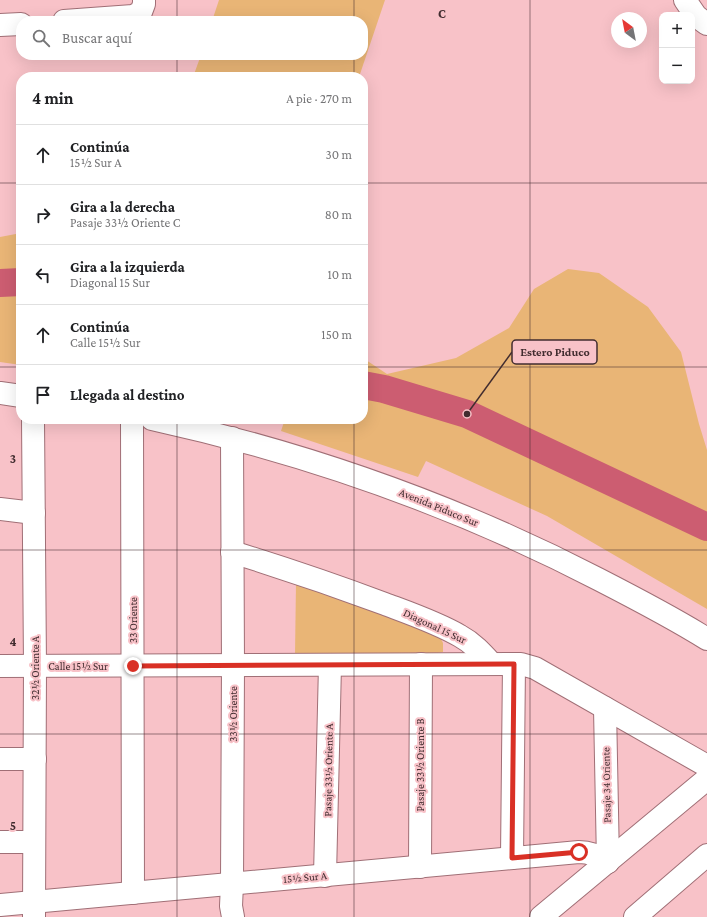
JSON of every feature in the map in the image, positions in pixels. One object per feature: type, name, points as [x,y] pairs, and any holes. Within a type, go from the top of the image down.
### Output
[{"type":"street","points":[[684,0],[696,16],[707,24]]},
{"type":"street","points":[[133,16],[143,6]]},
{"type":"street","points":[[0,25],[16,24]]},
{"type":"street","points":[[0,393],[16,395]]},
{"type":"street","name":"32½ Oriente A","points":[[33,424],[35,666],[34,910]]},
{"type":"street","name":"33 Oriente","points":[[132,424],[133,893]]},
{"type":"street","name":"Avenida Piduco Sur","points":[[173,424],[232,438],[338,470],[411,496],[486,526],[533,546],[606,583],[707,639]]},
{"type":"street","name":"33½ Oriente","points":[[232,438],[233,665],[231,906],[233,917]]},
{"type":"street","points":[[0,509],[34,513]]},
{"type":"street","name":"Diagonal 15 Sur","points":[[232,552],[290,569],[346,589],[449,630],[470,642],[482,652],[492,664]]},
{"type":"street","name":"Pasaje 33½ Oriente B","points":[[420,867],[421,664]]},
{"type":"street","points":[[492,664],[521,664],[535,668],[707,766]]},
{"type":"street","name":"Calle 15½ Sur","points":[[0,666],[492,664]]},
{"type":"street","points":[[512,858],[514,664]]},
{"type":"street","name":"Pasaje 33½ Oriente A","points":[[325,876],[330,665]]},
{"type":"street","name":"Pasaje 34 Oriente","points":[[605,708],[608,862]]},
{"type":"street","points":[[0,759],[35,759]]},
{"type":"street","points":[[541,917],[707,779]]},
{"type":"street","points":[[0,842],[34,842]]},
{"type":"street","name":"15½ Sur A","points":[[0,905],[34,910],[133,893],[586,852],[601,857],[608,862]]},
{"type":"street","points":[[635,917],[707,855]]},
{"type":"shaded area","points":[[219,0],[385,0],[368,50],[368,16],[214,16]]},
{"type":"shaded area","points":[[199,60],[365,60],[361,72],[195,72]]},
{"type":"shaded area","points":[[16,234],[16,364],[0,362],[0,237]]},
{"type":"shaded area","points":[[568,269],[599,273],[648,307],[681,352],[707,450],[707,609],[547,516],[426,461],[418,477],[281,431],[283,424],[368,424],[368,361],[387,374],[456,358],[509,328],[534,289]]},
{"type":"shaded area","points":[[296,583],[439,635],[443,643],[443,652],[433,654],[295,654]]},
{"type":"waterway","points":[[0,283],[16,282]]},
{"type":"waterway","points":[[368,386],[384,389],[467,414],[707,527]]},
{"type":"place","name":"Estero Piduco","points":[[467,414]]},
{"type":"route","points":[[133,666],[514,664],[512,858],[579,852]]}]
